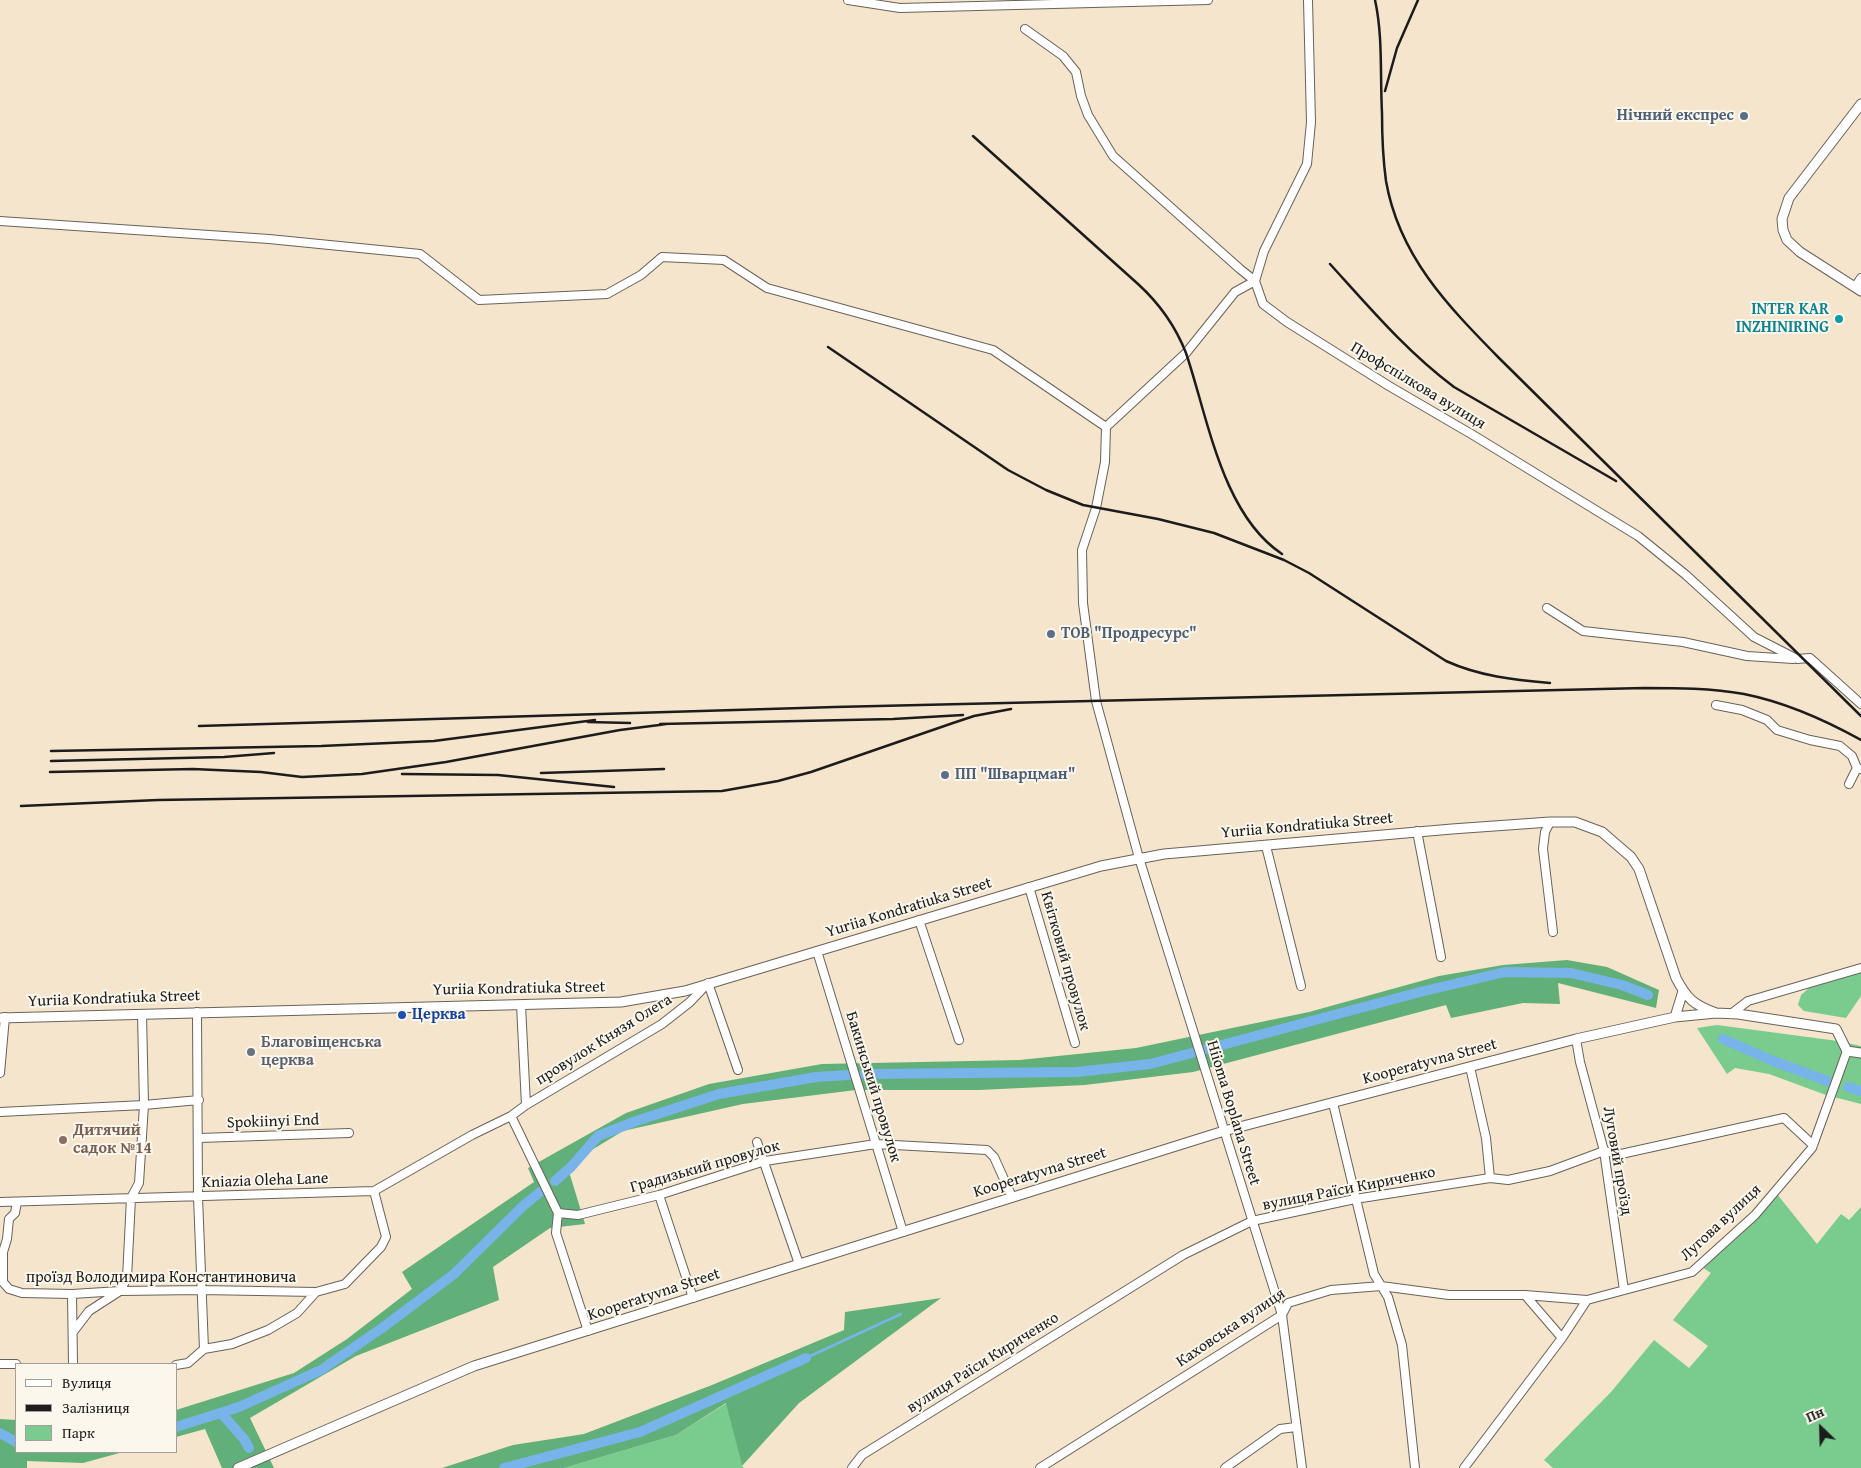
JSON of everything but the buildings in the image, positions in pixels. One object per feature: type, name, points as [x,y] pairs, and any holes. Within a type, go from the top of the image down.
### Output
[{"type":"street","points":[[848,0],[900,8],[1208,0]]},
{"type":"street","points":[[0,222],[269,239],[420,254],[479,300],[607,294],[641,275],[662,257],[724,260],[767,288],[993,350],[1106,426],[1186,353],[1235,292],[1255,281],[1264,250],[1306,164],[1311,122],[1308,0]]},
{"type":"street","points":[[1025,28],[1063,56],[1076,72],[1081,96],[1088,114],[1113,156],[1255,281]]},
{"type":"street","points":[[1861,104],[1789,198],[1782,219],[1783,230],[1787,240],[1800,252],[1858,289],[1861,278]]},
{"type":"street","name":"Профспілкова вулиця","points":[[1255,281],[1263,304],[1286,322],[1638,536],[1686,575],[1754,637],[1797,659],[1810,658],[1861,704]]},
{"type":"street","name":"Hiioma Boplana Street","points":[[1106,426],[1105,462],[1098,499],[1082,550],[1083,603],[1096,701],[1139,858],[1282,1315],[1302,1468]]},
{"type":"street","points":[[1547,608],[1583,631],[1683,642],[1747,656],[1797,659]]},
{"type":"street","points":[[1716,705],[1742,710],[1767,720],[1777,730],[1810,740],[1840,746],[1852,756],[1859,768],[1849,784]]},
{"type":"street","points":[[1550,822],[1545,832],[1543,849],[1553,932]]},
{"type":"street","name":"Yuriia Kondratiuka Street","points":[[2,1018],[620,1002],[685,991],[1029,887],[1101,866],[1139,858],[1417,831],[1550,822],[1576,822],[1602,832],[1631,858],[1639,869],[1670,963],[1683,991],[1689,999],[1699,1006],[1716,1013]]},
{"type":"street","points":[[1417,831],[1441,958]]},
{"type":"street","points":[[1266,846],[1301,986]]},
{"type":"street","name":"Квітковий провулок","points":[[1029,887],[1075,1043]]},
{"type":"street","points":[[919,920],[959,1040]]},
{"type":"street","name":"Бакинський провулок","points":[[817,951],[903,1232]]},
{"type":"street","points":[[1731,1014],[1748,1001],[1861,968]]},
{"type":"street","points":[[708,983],[738,1070]]},
{"type":"street","name":"провулок Князя Олега","points":[[512,1116],[526,1104],[662,1024],[690,1002],[708,983]]},
{"type":"street","points":[[1675,1017],[1683,991]]},
{"type":"street","points":[[521,1005],[526,1104]]},
{"type":"street","points":[[197,1012],[199,1100],[198,1197],[204,1349]]},
{"type":"street","name":"Kooperatyvna Street","points":[[238,1468],[474,1366],[1224,1132],[1470,1066],[1576,1039],[1675,1017],[1716,1013],[1769,1018],[1836,1029],[1847,1051]]},
{"type":"street","points":[[73,1332],[89,1311],[120,1291],[127,1278],[131,1198],[139,1183],[144,1105],[142,1014]]},
{"type":"street","points":[[0,1073],[2,1018]]},
{"type":"street","name":"Луговий проїзд","points":[[1576,1039],[1580,1062],[1604,1151],[1624,1290]]},
{"type":"street","points":[[1847,1051],[1861,1053]]},
{"type":"street","name":"Лугова вулиця","points":[[1588,1300],[1692,1272],[1755,1216],[1813,1145],[1847,1051]]},
{"type":"street","points":[[1470,1066],[1486,1138],[1490,1178]]},
{"type":"street","points":[[0,1112],[144,1105],[199,1100]]},
{"type":"street","points":[[1333,1102],[1374,1274],[1388,1297],[1402,1345],[1415,1468]]},
{"type":"street","points":[[512,1116],[558,1213],[556,1233],[588,1331]]},
{"type":"street","name":"Kniazia Oleha Lane","points":[[0,1202],[374,1191],[472,1135],[512,1116]]},
{"type":"street","name":"вулиця Раїси Кириченко","points":[[852,1468],[862,1455],[1183,1255],[1252,1221],[1355,1198],[1490,1178],[1508,1180],[1550,1170],[1604,1151],[1621,1154],[1784,1118],[1813,1145]]},
{"type":"street","name":"Spokiinyi End","points":[[199,1138],[349,1133]]},
{"type":"street","points":[[757,1142],[799,1264]]},
{"type":"street","name":"Градизький провулок","points":[[558,1213],[578,1215],[659,1196],[765,1161],[876,1144],[987,1150],[994,1157],[1012,1197]]},
{"type":"street","points":[[178,1365],[188,1363],[204,1349],[232,1344],[268,1330],[297,1313],[316,1292],[344,1284],[381,1247],[386,1237],[374,1191]]},
{"type":"street","points":[[659,1196],[693,1298]]},
{"type":"street","name":"проїзд Володимира Константиновича","points":[[17,1202],[15,1213],[8,1219],[7,1239],[3,1252],[3,1282],[8,1289],[22,1293],[72,1294],[120,1291],[201,1290],[316,1292]]},
{"type":"street","name":"Каховська вулиця","points":[[1040,1468],[1282,1315],[1288,1303],[1331,1290],[1381,1286],[1449,1294],[1525,1295],[1588,1300]]},
{"type":"street","points":[[72,1294],[72,1363]]},
{"type":"street","points":[[1525,1295],[1562,1338]]},
{"type":"street","points":[[1464,1468],[1562,1338],[1588,1300]]},
{"type":"street","points":[[0,1364],[15,1364]]},
{"type":"street","points":[[1225,1468],[1280,1429],[1296,1427]]},
{"type":"green space","points":[[1567,960],[1607,967],[1659,990],[1656,1008],[1558,983],[1560,1004],[1523,1003],[1451,1018],[1446,1005],[1193,1072],[1085,1085],[979,1090],[856,1090],[743,1104],[623,1131],[567,1165],[585,1224],[550,1228],[493,1267],[499,1300],[356,1356],[250,1418],[274,1468],[222,1468],[205,1429],[178,1436],[178,1409],[294,1373],[347,1339],[412,1289],[402,1272],[534,1182],[528,1168],[626,1113],[709,1084],[822,1064],[1019,1060],[1136,1048],[1309,1012],[1439,976],[1503,965]]},
{"type":"green space","points":[[1861,972],[1861,996],[1846,1018],[1804,1011],[1798,1005],[1801,995],[1809,988]]},
{"type":"green space","points":[[1717,1025],[1838,1041],[1861,1046],[1861,1104],[1826,1095],[1769,1074],[1735,1068],[1727,1074],[1697,1028]]},
{"type":"green space","points":[[1777,1194],[1817,1244],[1841,1214],[1849,1220],[1861,1207],[1861,1468],[1553,1468],[1544,1460],[1611,1392],[1654,1340],[1689,1368],[1708,1346],[1673,1320],[1711,1273],[1702,1267]]},
{"type":"green space","points":[[941,1298],[799,1403],[742,1466],[726,1403],[676,1435],[564,1468],[442,1468],[513,1445],[584,1434],[712,1385],[844,1330],[845,1312]]},
{"type":"green space","points":[[727,1403],[744,1468],[564,1468],[676,1435]]},
{"type":"green space","points":[[0,1419],[15,1420],[15,1453],[119,1453],[83,1463],[27,1461],[27,1468],[0,1468]]},
{"type":"waterway","points":[[1207,1049],[1420,992],[1505,972],[1571,973],[1622,985],[1648,995]]},
{"type":"waterway","points":[[1723,1039],[1773,1061],[1830,1082]]},
{"type":"waterway","points":[[864,1074],[1077,1072],[1150,1064],[1192,1053]]},
{"type":"waterway","points":[[555,1181],[571,1167],[598,1136],[636,1121],[719,1094],[816,1077],[849,1075]]},
{"type":"waterway","points":[[1848,1087],[1861,1091]]},
{"type":"waterway","points":[[178,1426],[239,1407],[321,1370],[382,1328],[454,1274],[523,1206],[540,1192]]},
{"type":"waterway","points":[[806,1358],[901,1314]]},
{"type":"waterway","points":[[504,1468],[640,1432],[806,1358]]},
{"type":"waterway","points":[[221,1413],[244,1439],[249,1448]]},
{"type":"waterway","points":[[0,1433],[15,1441]]},
{"type":"railway","points":[[1375,0],[1380,42],[1382,139],[1386,181],[1392,208],[1402,233],[1428,278],[1461,319],[1498,357],[1861,716]]},
{"type":"railway","points":[[1385,91],[1397,48],[1418,0]]},
{"type":"railway","points":[[973,136],[1138,284],[1166,316],[1177,333],[1186,353],[1210,435],[1231,490],[1245,515],[1262,537],[1282,554]]},
{"type":"railway","points":[[1330,264],[1404,344],[1454,387],[1616,481]]},
{"type":"railway","points":[[828,347],[1008,470],[1046,490],[1083,505],[1158,519],[1214,533],[1284,560],[1309,573],[1446,661],[1484,674],[1550,683]]},
{"type":"railway","points":[[199,726],[835,707],[1669,688],[1719,691],[1759,697],[1804,712],[1861,740]]},
{"type":"railway","points":[[21,806],[158,800],[722,791],[778,781],[811,772],[974,716],[1011,709]]},
{"type":"railway","points":[[660,724],[893,719],[963,715]]},
{"type":"railway","points":[[51,751],[321,746],[434,741],[595,720]]},
{"type":"railway","points":[[588,722],[630,723]]},
{"type":"railway","points":[[50,772],[193,769],[261,772],[302,777],[362,774],[446,762],[620,730],[667,724]]},
{"type":"railway","points":[[51,761],[224,757],[274,753]]},
{"type":"railway","points":[[541,773],[664,769]]},
{"type":"railway","points":[[402,774],[498,775],[614,787]]},
{"type":"place","name":"Нічний експрес","points":[[1744,116]]},
{"type":"place","name":"INTER KAR INZHINIRING","points":[[1839,319]]},
{"type":"place","name":"ТОВ \"Продресурс\"","points":[[1051,634]]},
{"type":"place","name":"ПП \"Шварцман\"","points":[[945,775]]},
{"type":"place","name":"Церква","points":[[402,1015]]},
{"type":"place","name":"Благовіщенська церква","points":[[251,1052]]},
{"type":"place","name":"Дитячий садок №14","points":[[63,1140]]}]
